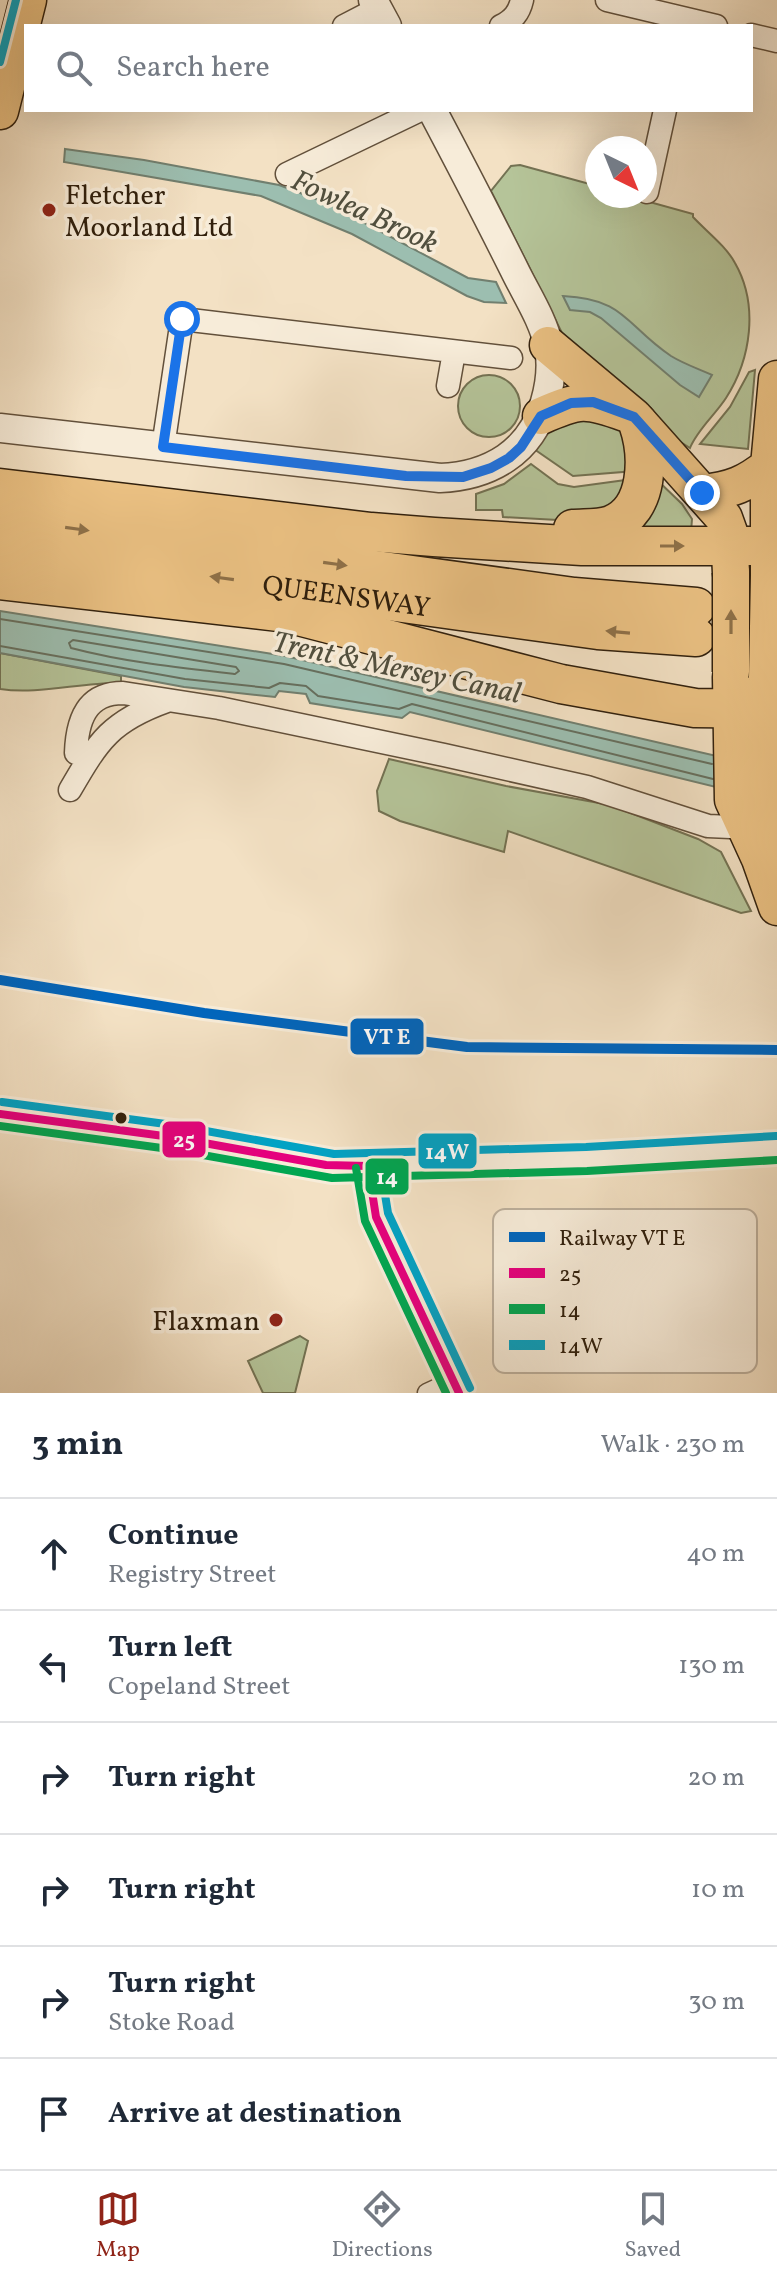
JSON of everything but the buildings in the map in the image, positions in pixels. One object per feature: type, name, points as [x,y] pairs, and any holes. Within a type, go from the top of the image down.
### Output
[{"type":"highway","points":[[434,537],[527,527],[608,527],[617,522],[636,503],[642,488],[646,444],[636,420]]},
{"type":"highway","points":[[0,488],[371,532],[730,559],[772,556]]},
{"type":"highway","name":"QUEENSWAY","points":[[0,519],[574,597],[696,622],[598,630],[0,547]]},
{"type":"highway","points":[[0,580],[287,613],[561,684],[695,708],[756,715]]},
{"type":"main road","points":[[0,111],[28,0]]},
{"type":"main road","points":[[548,345],[636,420],[724,518],[729,532],[731,672],[756,715]]},
{"type":"main road","points":[[777,379],[769,466],[772,556],[756,715],[757,830],[777,907]]},
{"type":"main road","points":[[541,416],[571,403],[593,402],[636,420]]},
{"type":"main road","points":[[702,493],[729,490],[750,481],[769,466]]},
{"type":"street","points":[[505,24],[520,9],[522,0]]},
{"type":"street","points":[[607,0],[686,15],[711,24]]},
{"type":"street","points":[[349,24],[379,12]]},
{"type":"street","points":[[753,35],[777,41]]},
{"type":"street","points":[[287,174],[416,112]]},
{"type":"street","points":[[0,428],[406,476],[463,477],[509,458],[521,447],[541,416],[548,390],[548,345],[527,296],[433,112]]},
{"type":"street","points":[[657,146],[665,112]]},
{"type":"street","points":[[163,447],[182,319],[511,358]]},
{"type":"street","points":[[448,386],[454,352]]},
{"type":"street","points":[[76,753],[85,734],[97,720],[122,702],[140,695],[219,708],[587,787],[708,826],[757,830]]},
{"type":"street","points":[[70,790],[106,735],[140,711],[168,701]]},
{"type":"street","points":[[0,1114],[171,1137],[326,1165],[587,1159],[777,1148]]},
{"type":"street","points":[[368,1166],[376,1217],[456,1387],[427,1393]]},
{"type":"shaded area","points":[[520,165],[585,183],[585,208],[657,208],[657,204],[693,214],[735,263],[747,296],[749,332],[746,349],[735,383],[690,448],[567,343],[491,191],[511,166]]},
{"type":"shaded area","points":[[755,370],[748,449],[700,444],[730,407],[749,372]]},
{"type":"shaded area","points":[[489,375],[501,377],[511,384],[518,394],[518,418],[511,428],[501,435],[489,437],[477,435],[467,428],[460,418],[458,406],[460,394],[467,384],[477,377]]},
{"type":"shaded area","points":[[556,418],[616,419],[635,471],[573,476],[534,449]]},
{"type":"shaded area","points":[[531,464],[558,484],[574,487],[633,479],[627,497],[576,521],[503,517],[502,510],[476,510],[476,494],[504,484]]},
{"type":"shaded area","points":[[655,478],[682,504],[692,519],[691,532],[619,533]]},
{"type":"shaded area","points":[[0,653],[121,676],[121,683],[30,690],[0,689]]},
{"type":"shaded area","points":[[389,759],[506,786],[610,805],[698,839],[721,852],[751,911],[741,913],[508,831],[504,852],[400,821],[379,811],[377,791]]},
{"type":"shaded area","points":[[300,1336],[308,1341],[295,1393],[263,1393],[248,1361]]},
{"type":"water","points":[[65,149],[279,185],[327,203],[468,278],[496,282],[506,303],[484,302],[467,296],[352,234],[261,196],[64,162]]},
{"type":"water","points":[[563,296],[584,298],[613,308],[671,356],[712,375],[699,397],[680,385],[601,318],[590,312],[570,310]]},
{"type":"water","points":[[0,611],[285,656],[777,770],[777,802],[410,712],[402,718],[310,703],[306,694],[279,691],[275,697],[184,687],[0,653]]},
{"type":"transit line","name":"14W","points":[[0,62],[16,0]]},
{"type":"transit line","points":[[0,980],[204,1013],[467,1047],[777,1050]]},
{"type":"transit line","name":"14W","points":[[2,1102],[173,1125],[334,1154],[586,1147],[776,1136]]},
{"type":"transit line","name":"25","points":[[0,1114],[171,1137],[326,1165],[368,1166]]},
{"type":"transit line","name":"14","points":[[0,1126],[169,1149],[332,1178],[587,1171],[777,1160]]},
{"type":"transit line","name":"14W","points":[[380,1164],[388,1213],[470,1388]]},
{"type":"transit line","name":"25","points":[[368,1166],[376,1217],[459,1393]]},
{"type":"transit line","name":"14","points":[[356,1168],[365,1221],[446,1393]]},
{"type":"place","name":"Fletcher Moorland Ltd","points":[[49,210]]},
{"type":"place","name":"Flaxman","points":[[276,1320]]},
{"type":"route","points":[[182,319],[163,447],[406,476],[463,477],[509,458],[534,430],[541,416],[571,403],[593,402],[634,417],[702,493]]},
{"type":"water label","name":"Fowlea Brook","points":[[365,211]]},
{"type":"water label","name":"Trent & Mersey Canal","points":[[397,667]]}]
